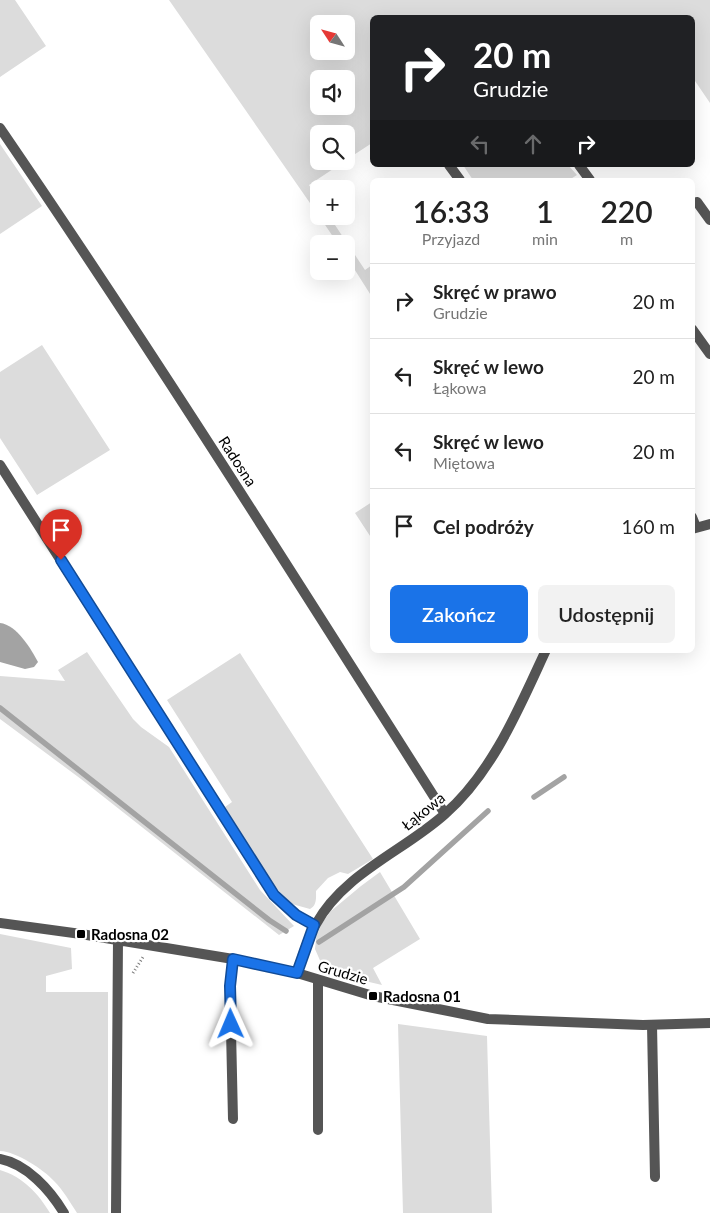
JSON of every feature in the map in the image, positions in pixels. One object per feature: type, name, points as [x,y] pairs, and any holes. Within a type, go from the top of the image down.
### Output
[{"type":"street","name":"Radosna","points":[[0,128],[58,212],[201,431],[445,814]]},
{"type":"street","points":[[450,167],[459,178]]},
{"type":"street","points":[[580,167],[588,178]]},
{"type":"street","points":[[697,202],[710,220]]},
{"type":"street","points":[[695,333],[710,354]]},
{"type":"street","points":[[0,465],[274,895],[296,915],[314,925]]},
{"type":"street","points":[[695,528],[710,524]]},
{"type":"street","name":"Łąkowa","points":[[297,973],[314,925],[326,908],[366,870],[406,844],[445,814],[463,796],[492,758],[519,708],[545,653]]},
{"type":"street","name":"Grudzie","points":[[0,923],[118,939],[233,959],[297,973],[318,981],[373,996],[488,1020],[652,1025],[710,1023]]},
{"type":"street","points":[[116,1213],[118,939]]},
{"type":"street","points":[[233,959],[230,986],[233,1119]]},
{"type":"street","points":[[318,981],[318,1130]]},
{"type":"street","points":[[652,1025],[655,1177]]},
{"type":"street","points":[[0,1159],[7,1160],[33,1174],[64,1213]]},
{"type":"shaded area","points":[[0,0],[15,0],[46,46],[0,77]]},
{"type":"shaded area","points":[[169,0],[710,0],[710,103],[695,81],[695,15],[370,15],[370,144],[355,154],[355,125],[310,125],[310,170],[332,170],[316,180],[310,180],[310,203]]},
{"type":"shaded area","points":[[0,144],[42,206],[0,234]]},
{"type":"shaded area","points":[[464,167],[570,167],[577,175],[572,178],[472,178]]},
{"type":"shaded area","points":[[325,225],[335,225],[342,235],[332,235]]},
{"type":"shaded area","points":[[355,255],[365,270],[370,266],[370,294],[355,270]]},
{"type":"shaded area","points":[[42,345],[110,450],[37,495],[0,438],[0,372]]},
{"type":"shaded area","points":[[370,503],[370,536],[355,513]]},
{"type":"shaded area","points":[[0,623],[12,628],[23,638],[38,662],[34,667],[25,669],[0,662]]},
{"type":"shaded area","points":[[87,652],[133,719],[169,747],[260,890],[294,926],[279,935],[81,779],[0,719],[0,676],[65,681],[58,670]]},
{"type":"shaded area","points":[[240,653],[373,859],[348,874],[340,872],[328,878],[316,891],[315,903],[310,909],[292,904],[269,879],[225,807],[232,802],[167,700]]},
{"type":"shaded area","points":[[380,872],[420,939],[373,968],[382,985],[335,974],[322,965],[315,949],[317,930],[331,911]]},
{"type":"shaded area","points":[[0,934],[71,948],[72,969],[46,976],[46,992],[108,992],[108,1213],[77,1213],[60,1188],[43,1171],[14,1154],[0,1151]]},
{"type":"shaded area","points":[[398,1024],[487,1036],[492,1213],[403,1213]]},
{"type":"shaded area","points":[[0,1170],[23,1181],[50,1213],[0,1213]]},
{"type":"waterway","points":[[0,708],[269,920],[286,931]]},
{"type":"waterway","points":[[534,797],[564,777]]},
{"type":"waterway","points":[[319,942],[404,887],[488,811]]},
{"type":"place","name":"Radosna 02","points":[[81,934]]},
{"type":"place","name":"Radosna 01","points":[[373,996]]},
{"type":"route","points":[[61,560],[274,895],[296,915],[314,925],[297,973],[233,959],[230,986],[231,1024]]}]
